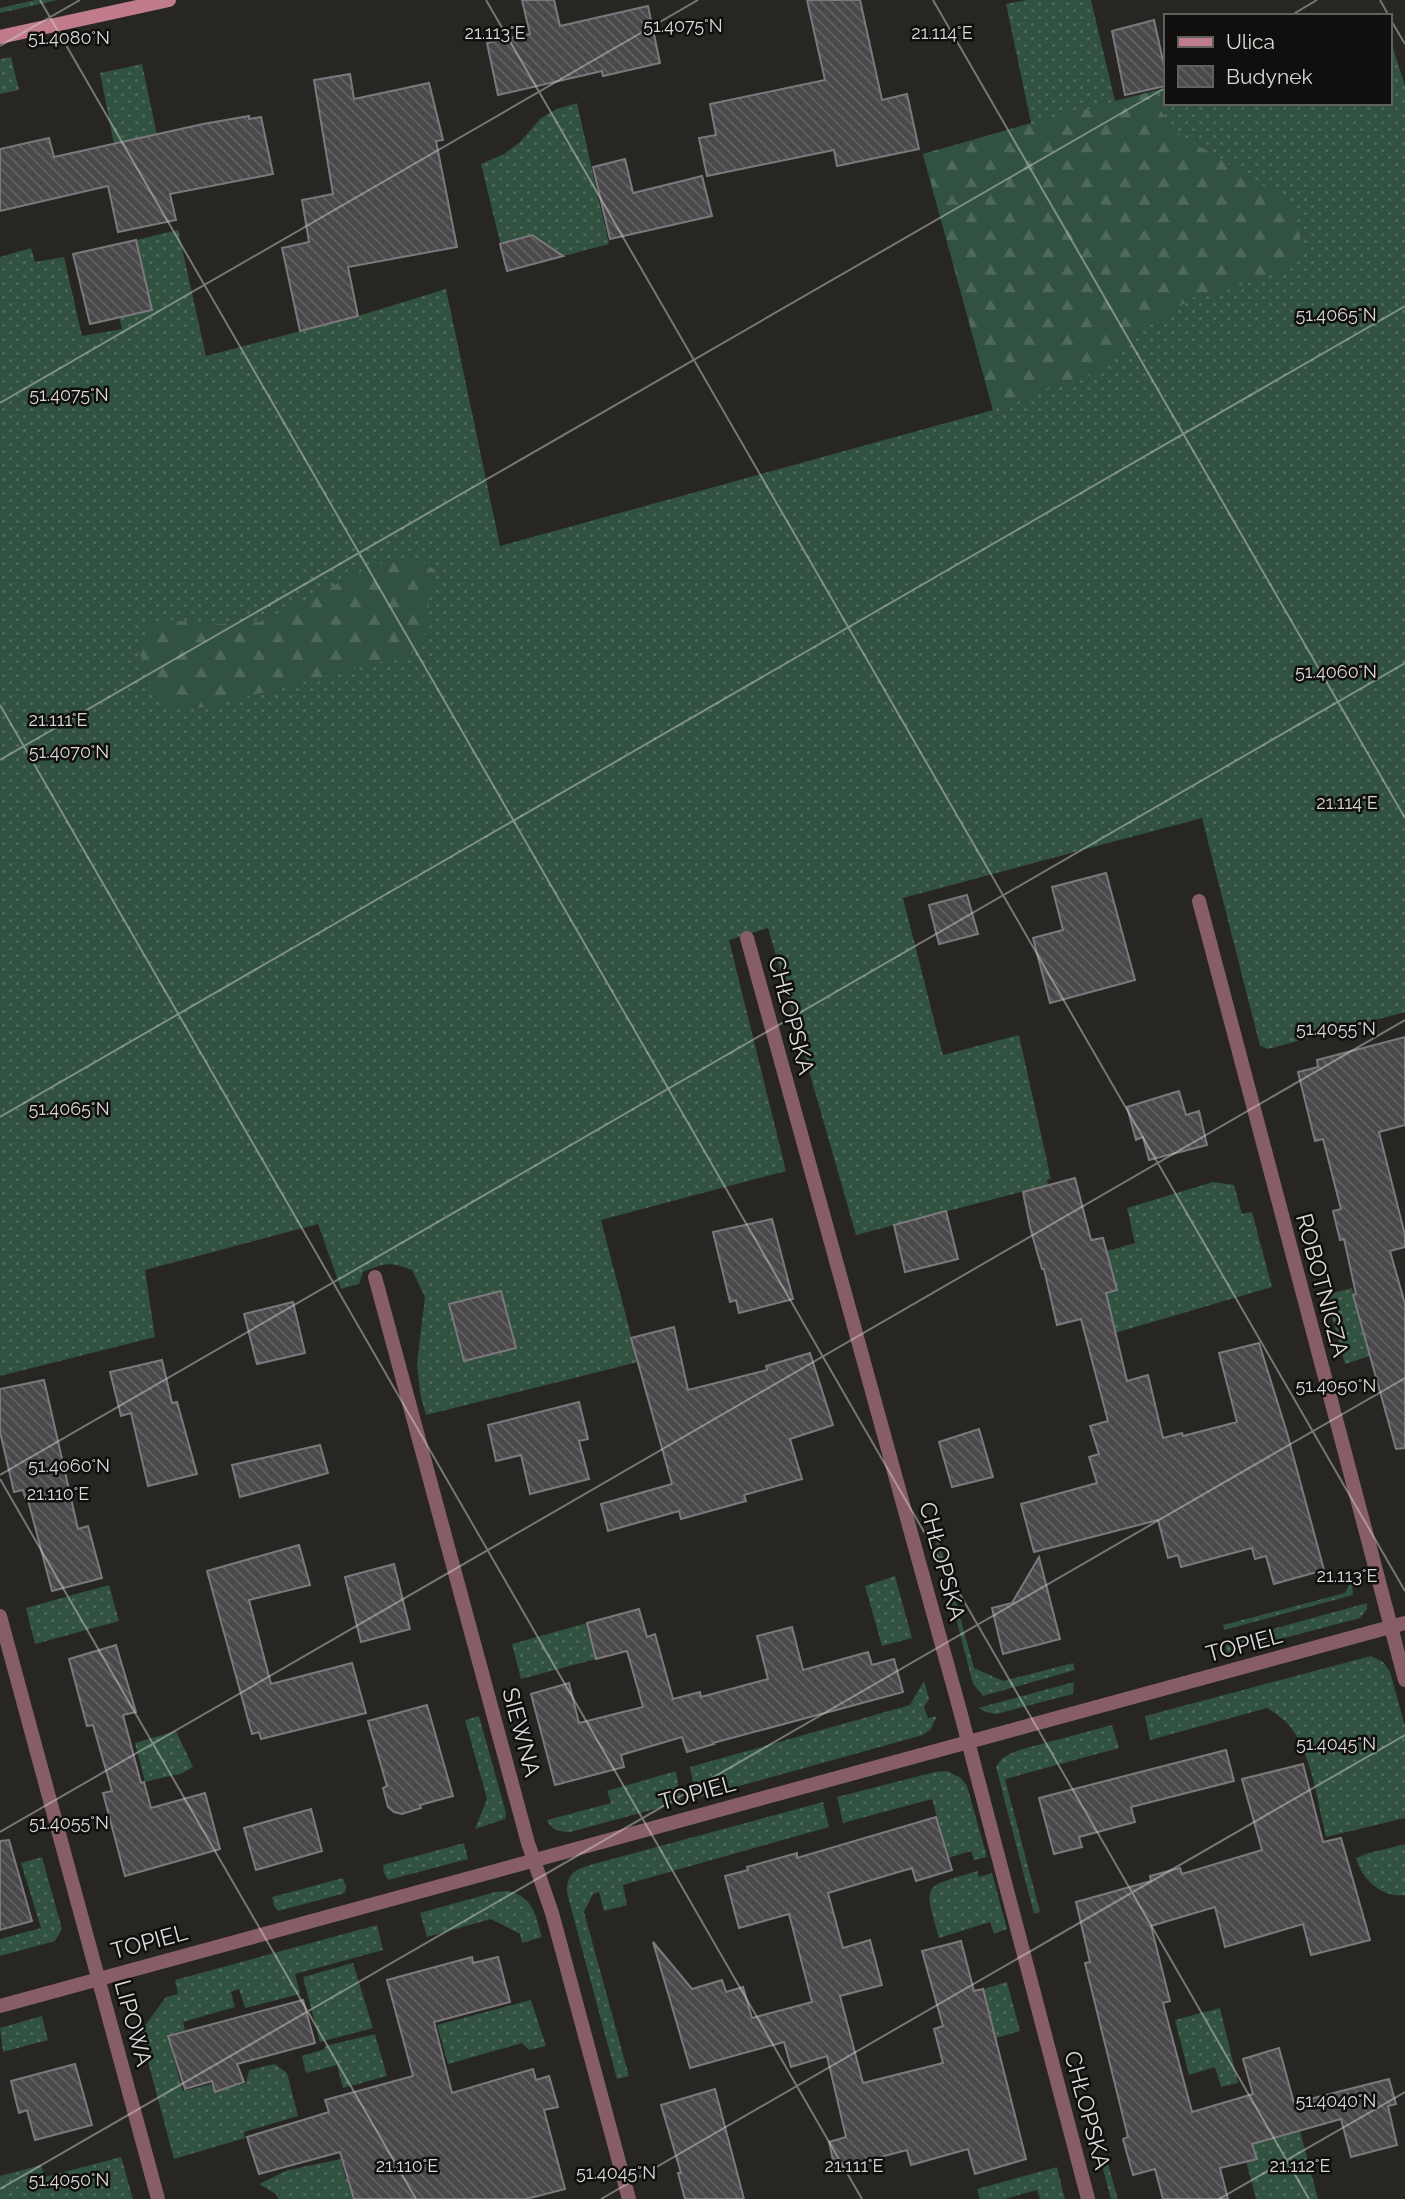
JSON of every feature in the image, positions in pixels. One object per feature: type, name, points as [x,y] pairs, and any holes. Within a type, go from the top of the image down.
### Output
[{"type":"main road","points":[[0,37],[169,0]]},
{"type":"street","name":"ROBOTNICZA","points":[[1199,901],[1398,1625],[1405,1680]]},
{"type":"street","name":"CHŁOPSKA","points":[[747,938],[969,1743],[1088,2199]]},
{"type":"street","name":"SIEWNA","points":[[375,1277],[528,1843],[552,1913],[629,2199]]},
{"type":"street","name":"LIPOWA","points":[[0,1616],[158,2199]]},
{"type":"street","name":"TOPIEL","points":[[0,2006],[1398,1625]]},
{"type":"green space","points":[[36,0],[58,0],[0,13],[0,8]]},
{"type":"green space","points":[[1026,0],[1091,0],[1115,101],[1164,88],[1164,105],[1391,105],[1391,41],[1405,86],[1405,1012],[1268,1049],[1260,1046],[1202,818],[903,898],[943,1055],[1019,1035],[1051,1179],[1047,1180],[1048,1185],[856,1235],[768,928],[729,940],[786,1171],[601,1220],[638,1362],[426,1415],[420,1393],[417,1363],[425,1297],[412,1270],[392,1264],[382,1265],[363,1272],[359,1284],[341,1289],[318,1224],[145,1270],[155,1337],[0,1376],[0,257],[31,248],[35,262],[64,257],[82,336],[122,329],[119,317],[152,310],[136,240],[178,230],[206,356],[358,316],[446,289],[500,546],[993,410],[923,154],[1031,123],[1006,4]]},
{"type":"green space","points":[[11,57],[19,90],[0,94],[0,59]]},
{"type":"green space","points":[[142,64],[157,135],[114,144],[100,73]]},
{"type":"green space","points":[[1151,92],[1170,128],[1278,195],[1294,213],[1302,246],[1282,271],[1194,297],[1141,331],[1105,369],[993,410],[923,154]]},
{"type":"green space","points":[[577,103],[609,244],[507,271],[481,164],[504,154],[520,142],[541,118],[557,109]]},
{"type":"green space","points":[[393,559],[419,560],[436,571],[425,633],[412,654],[207,707],[189,708],[165,703],[153,689],[138,649],[151,624],[167,620],[218,624],[259,622],[357,573]]},
{"type":"green space","points":[[1213,1182],[1234,1185],[1242,1214],[1252,1212],[1272,1287],[1115,1333],[1097,1254],[1135,1243],[1127,1208]]},
{"type":"green space","points":[[1352,1288],[1370,1356],[1345,1364],[1326,1295]]},
{"type":"green space","points":[[937,1533],[974,1668],[1003,1681],[1073,1663],[1075,1670],[983,1696],[973,1684],[934,1534]]},
{"type":"green space","points":[[895,1576],[912,1638],[882,1646],[865,1586]]},
{"type":"green space","points":[[1352,1580],[1353,1595],[1224,1630],[1223,1625],[1345,1593]]},
{"type":"green space","points":[[109,1585],[119,1621],[35,1644],[26,1608]]},
{"type":"green space","points":[[1367,1603],[1367,1609],[1360,1618],[1227,1653],[1225,1642]]},
{"type":"green space","points":[[587,1623],[596,1659],[521,1679],[512,1644]]},
{"type":"green space","points":[[1371,1656],[1383,1662],[1390,1672],[1405,1726],[1405,1818],[1326,1837],[1312,1775],[1301,1745],[1285,1721],[1267,1708],[1150,1740],[1145,1716]]},
{"type":"green space","points":[[924,1681],[929,1699],[924,1707],[928,1718],[937,1716],[931,1729],[923,1735],[696,1798],[690,1767],[910,1705]]},
{"type":"green space","points":[[1074,1682],[1073,1694],[996,1714],[978,1708]]},
{"type":"green space","points":[[479,1716],[506,1813],[505,1819],[475,1829],[487,1799],[465,1720]]},
{"type":"green space","points":[[1112,1725],[1119,1748],[1005,1779],[1040,1912],[1034,1914],[996,1767],[1003,1758],[1019,1750]]},
{"type":"green space","points":[[176,1731],[193,1767],[183,1773],[145,1782],[135,1743]]},
{"type":"green space","points":[[676,1771],[681,1802],[570,1832],[556,1830],[547,1820],[611,1803],[607,1791]]},
{"type":"green space","points":[[947,1771],[961,1778],[967,1786],[987,1857],[974,1860],[971,1851],[948,1858],[932,1799],[843,1823],[837,1797]]},
{"type":"green space","points":[[823,1802],[829,1827],[623,1885],[627,1905],[604,1911],[599,1892],[593,1894],[584,1912],[629,2076],[617,2079],[567,1893],[572,1874],[590,1865]]},
{"type":"green space","points":[[464,1843],[468,1859],[388,1880],[384,1873],[383,1865]]},
{"type":"green space","points":[[1405,1844],[1405,1895],[1388,1894],[1368,1880],[1356,1858]]},
{"type":"green space","points":[[42,1857],[62,1929],[55,1941],[0,1956],[0,1939],[41,1928],[21,1863]]},
{"type":"green space","points":[[977,1871],[979,1877],[992,1873],[1007,1929],[994,1934],[990,1922],[939,1938],[930,1906],[931,1890],[946,1881]]},
{"type":"green space","points":[[343,1878],[345,1893],[278,1911],[274,1906],[272,1897]]},
{"type":"green space","points":[[508,1891],[528,1902],[542,1937],[522,1943],[520,1934],[491,1919],[427,1937],[420,1913],[495,1892]]},
{"type":"green space","points":[[377,1925],[383,1950],[295,1974],[300,1994],[245,2008],[239,1989],[231,1992],[235,2007],[183,2022],[185,2030],[167,2035],[183,2091],[211,2084],[214,2092],[246,2083],[249,2070],[275,2064],[287,2073],[298,2116],[244,2132],[245,2138],[174,2159],[140,2032],[166,1997],[178,1994],[175,1980]]},
{"type":"green space","points":[[353,1963],[373,2028],[320,2042],[303,1977]]},
{"type":"green space","points":[[1007,1982],[1020,2031],[996,2038],[983,1989]]},
{"type":"green space","points":[[531,2000],[546,2046],[529,2050],[522,2043],[448,2064],[437,2025]]},
{"type":"green space","points":[[1220,2008],[1238,2083],[1221,2087],[1215,2067],[1189,2075],[1175,2020]]},
{"type":"green space","points":[[42,2016],[48,2040],[3,2052],[0,2028]]},
{"type":"green space","points":[[375,2034],[387,2076],[343,2088],[337,2065],[306,2073],[302,2056],[325,2049],[325,2046]]},
{"type":"green space","points":[[1300,2131],[1318,2199],[1256,2199],[1246,2161],[1252,2144]]},
{"type":"green space","points":[[121,2157],[133,2199],[0,2199],[0,2176],[41,2165],[45,2177]]},
{"type":"green space","points":[[1106,2157],[1118,2199],[1111,2199],[1100,2158]]},
{"type":"green space","points":[[341,2159],[346,2179],[357,2175],[386,2199],[278,2199],[277,2195],[259,2184],[288,2170]]},
{"type":"green space","points":[[1057,2167],[1065,2199],[1040,2199],[1037,2190],[1004,2199],[980,2199],[977,2189]]},
{"type":"building","points":[[522,0],[554,0],[560,26],[648,6],[660,63],[603,76],[602,71],[498,95],[487,43],[530,34]]},
{"type":"building","points":[[807,0],[860,0],[882,100],[907,94],[919,149],[837,166],[834,150],[707,176],[699,138],[716,135],[710,104],[825,80]]},
{"type":"building","points":[[1154,20],[1164,65],[1164,86],[1125,95],[1112,31]]},
{"type":"building","points":[[350,74],[354,99],[429,83],[443,140],[436,141],[457,247],[348,267],[358,316],[300,331],[282,248],[309,242],[302,200],[333,194],[314,80]]},
{"type":"building","points":[[249,116],[249,119],[261,117],[273,174],[170,194],[176,220],[118,232],[108,186],[0,211],[0,149],[49,138],[54,157]]},
{"type":"building","points":[[625,159],[633,193],[702,176],[712,216],[610,239],[593,167]]},
{"type":"building","points":[[532,235],[563,256],[507,271],[500,244]]},
{"type":"building","points":[[136,240],[152,310],[90,324],[73,254]]},
{"type":"building","points":[[1106,873],[1135,980],[1050,1003],[1033,938],[1063,930],[1052,887]]},
{"type":"building","points":[[967,895],[978,934],[939,944],[929,905]]},
{"type":"building","points":[[1405,1037],[1405,1125],[1379,1132],[1405,1235],[1405,1247],[1390,1251],[1405,1304],[1405,1448],[1396,1449],[1353,1295],[1356,1294],[1344,1239],[1340,1240],[1333,1211],[1341,1209],[1323,1139],[1315,1141],[1298,1072],[1318,1067],[1317,1060]]},
{"type":"building","points":[[1179,1091],[1186,1115],[1199,1111],[1207,1145],[1149,1160],[1143,1137],[1136,1140],[1127,1107]]},
{"type":"building","points":[[1075,1178],[1091,1240],[1103,1238],[1117,1290],[1106,1293],[1127,1381],[1148,1375],[1163,1438],[1182,1433],[1183,1436],[1237,1422],[1219,1353],[1259,1343],[1287,1433],[1324,1570],[1274,1584],[1266,1556],[1255,1559],[1252,1548],[1181,1567],[1178,1555],[1168,1558],[1158,1520],[1034,1552],[1021,1504],[1097,1483],[1089,1457],[1099,1454],[1090,1426],[1108,1421],[1081,1319],[1057,1325],[1023,1192]]},
{"type":"building","points":[[946,1211],[958,1259],[905,1272],[894,1225]]},
{"type":"building","points":[[772,1219],[793,1299],[739,1313],[736,1300],[730,1302],[713,1232]]},
{"type":"building","points":[[501,1291],[516,1348],[464,1361],[449,1304]]},
{"type":"building","points":[[293,1302],[305,1353],[257,1364],[244,1314]]},
{"type":"building","points":[[674,1327],[688,1390],[767,1370],[766,1366],[810,1353],[833,1425],[790,1439],[802,1479],[744,1495],[746,1501],[681,1519],[679,1511],[608,1531],[601,1504],[672,1484],[631,1338]]},
{"type":"building","points":[[162,1360],[172,1403],[177,1402],[197,1474],[148,1486],[131,1413],[121,1416],[110,1372]]},
{"type":"building","points":[[44,1380],[78,1529],[88,1526],[102,1578],[52,1591],[28,1500],[23,1490],[14,1492],[0,1432],[0,1389]]},
{"type":"building","points":[[579,1402],[588,1439],[579,1441],[589,1479],[530,1494],[521,1455],[496,1461],[488,1425]]},
{"type":"building","points":[[979,1429],[993,1477],[952,1487],[939,1442]]},
{"type":"building","points":[[320,1445],[328,1473],[240,1497],[232,1465]]},
{"type":"building","points":[[299,1545],[310,1585],[249,1600],[271,1684],[352,1663],[366,1713],[261,1739],[259,1732],[252,1734],[207,1571]]},
{"type":"building","points":[[1039,1557],[1060,1639],[1003,1654],[992,1608],[1012,1603]]},
{"type":"building","points":[[394,1564],[410,1629],[361,1642],[345,1577]]},
{"type":"building","points":[[639,1609],[647,1637],[655,1634],[673,1699],[700,1692],[701,1697],[768,1679],[757,1636],[792,1627],[803,1670],[868,1652],[872,1665],[894,1659],[903,1692],[687,1752],[682,1737],[621,1755],[624,1767],[555,1785],[531,1694],[569,1683],[579,1723],[643,1707],[627,1651],[596,1659],[587,1623]]},
{"type":"building","points":[[116,1645],[136,1712],[123,1715],[141,1783],[144,1782],[151,1808],[205,1793],[220,1849],[125,1876],[103,1793],[112,1791],[93,1725],[87,1726],[69,1659]]},
{"type":"building","points":[[427,1705],[453,1796],[420,1805],[421,1808],[402,1814],[394,1812],[388,1807],[383,1788],[387,1786],[368,1721]]},
{"type":"building","points":[[1226,1750],[1234,1781],[1131,1807],[1135,1822],[1079,1837],[1082,1847],[1054,1854],[1039,1798]]},
{"type":"building","points":[[1303,1764],[1323,1842],[1341,1838],[1370,1940],[1311,1955],[1303,1924],[1225,1947],[1215,1907],[1151,1926],[1170,2001],[1163,2003],[1192,2112],[1253,2094],[1243,2059],[1279,2048],[1294,2103],[1389,2079],[1396,2104],[1388,2106],[1397,2145],[1351,2157],[1341,2119],[1252,2144],[1257,2159],[1220,2168],[1228,2199],[1163,2199],[1155,2169],[1133,2175],[1123,2139],[1128,2137],[1085,1963],[1090,1962],[1076,1902],[1151,1881],[1150,1876],[1180,1868],[1182,1874],[1262,1850],[1242,1779]]},
{"type":"building","points":[[311,1809],[322,1851],[256,1870],[244,1828]]},
{"type":"building","points":[[936,1817],[952,1870],[916,1881],[912,1868],[828,1893],[843,1948],[870,1940],[882,1985],[840,1996],[863,2083],[943,2063],[934,2029],[943,2026],[922,1951],[961,1941],[974,1991],[983,1989],[1026,2159],[975,2174],[968,2149],[911,2165],[907,2150],[835,2169],[829,2142],[846,2137],[827,2056],[791,2067],[784,2042],[690,2068],[653,1942],[692,1989],[722,1980],[726,1992],[743,1987],[752,2018],[812,2002],[789,1914],[739,1928],[725,1876],[797,1853],[797,1858]]},
{"type":"building","points":[[9,1840],[32,1921],[0,1930],[0,1841]]},
{"type":"building","points":[[472,1957],[473,1963],[498,1957],[510,2002],[434,2022],[452,2093],[533,2069],[536,2080],[549,2076],[558,2107],[544,2110],[565,2189],[526,2199],[354,2199],[340,2152],[259,2174],[247,2137],[329,2112],[325,2100],[413,2076],[387,1980]]},
{"type":"building","points":[[303,2000],[315,2043],[237,2064],[244,2082],[215,2092],[212,2081],[185,2089],[168,2036]]},
{"type":"building","points":[[75,2064],[92,2125],[35,2140],[27,2110],[19,2113],[11,2081]]},
{"type":"building","points":[[715,2089],[744,2199],[685,2199],[678,2173],[681,2173],[661,2105]]}]
